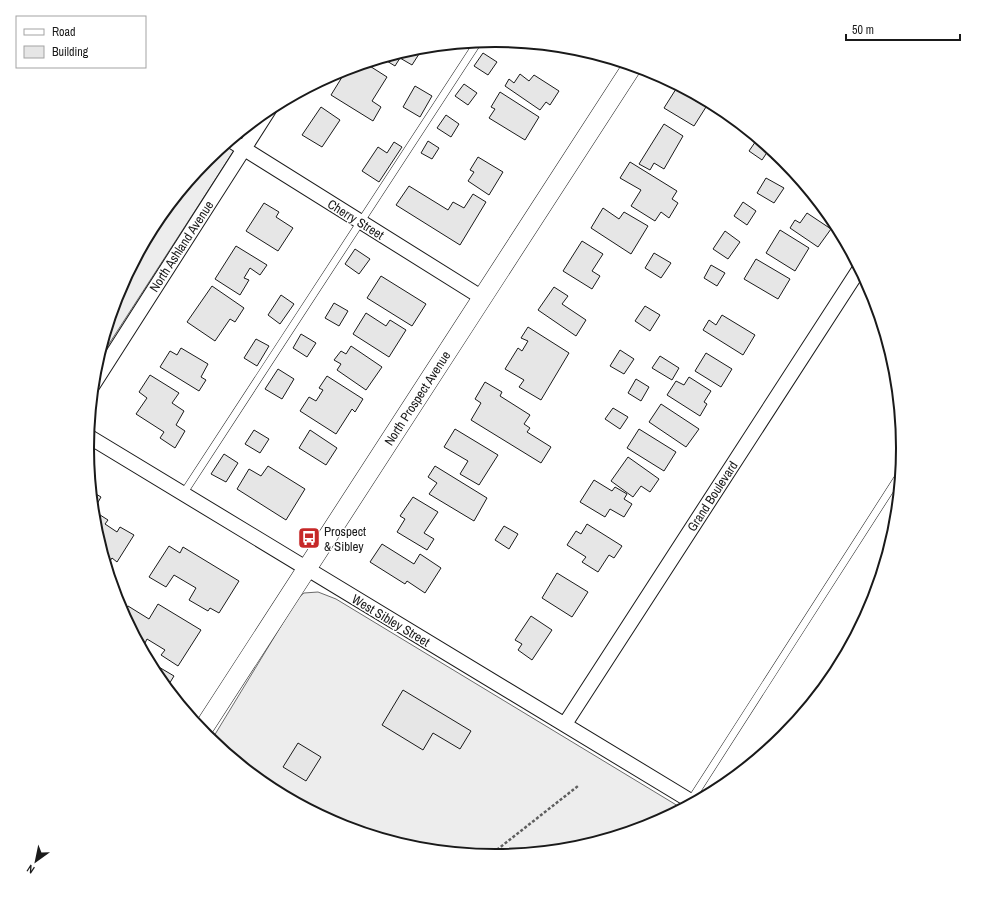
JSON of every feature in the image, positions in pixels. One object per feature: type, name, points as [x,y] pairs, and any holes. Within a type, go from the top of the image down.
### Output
[{"type":"street","name":"North Prospect Avenue","points":[[206,726],[481,297],[630,70]]},
{"type":"street","name":"North Ashland Avenue","points":[[100,373],[260,123]]},
{"type":"street","name":"Cherry Street","points":[[235,143],[481,297]]},
{"type":"street","name":"Grand Boulevard","points":[[565,724],[856,274]]},
{"type":"street","name":"West Sibley Street","points":[[94,440],[689,800]]},
{"type":"lane","points":[[184,494],[362,223],[474,48]]},
{"type":"lane","points":[[697,795],[895,482]]},
{"type":"path","points":[[497,850],[578,786]]},
{"type":"shaded area","points":[[243,136],[106,348],[124,295],[147,248],[161,225],[193,184],[211,165]]},
{"type":"shaded area","points":[[318,592],[336,599],[678,806],[624,829],[599,836],[547,847],[495,850],[443,847],[391,836],[366,829],[341,819],[317,809],[294,796],[251,767],[214,735],[298,598],[304,593]]},
{"type":"building","points":[[483,53],[497,62],[488,75],[474,66]]},
{"type":"building","points":[[419,55],[412,65],[401,59]]},
{"type":"building","points":[[399,59],[395,66],[388,62]]},
{"type":"building","points":[[371,67],[387,77],[372,101],[381,107],[373,121],[331,95],[342,78],[366,68]]},
{"type":"building","points":[[520,74],[529,81],[534,75],[559,91],[550,105],[546,102],[540,110],[505,86],[509,79],[514,83]]},
{"type":"building","points":[[464,84],[477,93],[468,105],[455,96]]},
{"type":"building","points":[[415,86],[432,96],[420,117],[403,107]]},
{"type":"building","points":[[676,90],[706,107],[694,126],[664,108]]},
{"type":"building","points":[[500,92],[539,117],[525,140],[489,118],[495,109],[491,107]]},
{"type":"building","points":[[321,107],[340,120],[322,147],[302,135]]},
{"type":"building","points":[[446,115],[459,124],[451,137],[437,128]]},
{"type":"building","points":[[664,124],[683,136],[664,169],[654,163],[650,170],[639,164]]},
{"type":"building","points":[[428,141],[439,148],[432,159],[421,153]]},
{"type":"building","points":[[394,142],[402,147],[379,182],[362,171],[378,147],[387,153]]},
{"type":"building","points":[[755,143],[767,153],[762,160],[749,151]]},
{"type":"building","points":[[478,157],[503,172],[489,195],[468,181],[474,172],[470,170]]},
{"type":"building","points":[[630,162],[677,191],[672,199],[678,203],[669,218],[661,212],[655,221],[631,206],[641,190],[620,178]]},
{"type":"building","points":[[766,178],[784,188],[774,203],[757,193]]},
{"type":"building","points":[[409,186],[448,210],[453,202],[464,208],[473,194],[486,202],[460,245],[396,205]]},
{"type":"building","points":[[743,202],[756,211],[747,225],[734,216]]},
{"type":"building","points":[[264,203],[279,212],[276,217],[293,228],[278,251],[246,231]]},
{"type":"building","points":[[603,208],[619,219],[624,212],[648,226],[631,254],[591,228]]},
{"type":"building","points":[[807,213],[831,229],[818,247],[790,228],[795,220],[800,223]]},
{"type":"building","points":[[780,230],[809,248],[795,271],[766,253]]},
{"type":"building","points":[[725,231],[740,242],[728,259],[713,249]]},
{"type":"building","points":[[582,241],[603,254],[592,271],[600,276],[592,289],[563,271]]},
{"type":"building","points":[[236,246],[267,265],[260,275],[250,268],[244,278],[249,280],[240,295],[215,279]]},
{"type":"building","points":[[355,249],[370,259],[359,274],[345,264]]},
{"type":"building","points":[[654,253],[671,263],[661,278],[645,268]]},
{"type":"building","points":[[756,259],[790,279],[778,299],[744,279]]},
{"type":"building","points":[[711,265],[725,273],[717,286],[704,278]]},
{"type":"building","points":[[381,276],[426,304],[412,326],[367,298]]},
{"type":"building","points":[[212,286],[244,308],[235,322],[230,319],[215,341],[187,322]]},
{"type":"building","points":[[554,287],[568,296],[562,304],[586,320],[576,336],[538,310]]},
{"type":"building","points":[[281,295],[294,304],[280,324],[268,315]]},
{"type":"building","points":[[334,303],[348,311],[339,326],[325,318]]},
{"type":"building","points":[[645,306],[660,315],[650,331],[635,321]]},
{"type":"building","points":[[366,313],[386,326],[390,320],[406,330],[389,357],[353,334]]},
{"type":"building","points":[[722,315],[755,335],[743,355],[703,330],[709,320],[716,325]]},
{"type":"building","points":[[528,327],[569,353],[541,400],[519,387],[524,380],[505,369],[518,348],[522,351],[528,341],[521,338]]},
{"type":"building","points":[[301,334],[316,343],[307,357],[293,348]]},
{"type":"building","points":[[256,339],[269,346],[257,366],[244,358]]},
{"type":"building","points":[[351,346],[382,367],[366,390],[337,370],[341,364],[334,360],[341,351],[346,354]]},
{"type":"building","points":[[181,348],[208,364],[201,377],[206,380],[199,391],[160,367],[170,351],[177,355]]},
{"type":"building","points":[[620,350],[634,359],[624,374],[610,366]]},
{"type":"building","points":[[706,353],[732,369],[721,387],[695,371]]},
{"type":"building","points":[[660,356],[679,368],[672,380],[652,368]]},
{"type":"building","points":[[278,369],[294,379],[282,399],[265,389]]},
{"type":"building","points":[[150,375],[179,393],[172,403],[184,411],[176,425],[185,431],[175,448],[160,438],[164,432],[136,414],[147,398],[139,392]]},
{"type":"building","points":[[327,376],[363,399],[355,412],[352,409],[336,434],[300,411],[309,397],[316,401],[323,390],[319,388]]},
{"type":"building","points":[[689,377],[711,391],[704,402],[707,404],[700,416],[667,395],[676,381],[684,385]]},
{"type":"building","points":[[636,379],[649,387],[641,401],[628,393]]},
{"type":"building","points":[[485,382],[502,392],[500,396],[530,415],[524,424],[530,428],[527,432],[551,447],[541,463],[471,420],[481,403],[475,399]]},
{"type":"building","points":[[661,404],[699,429],[686,447],[649,422]]},
{"type":"building","points":[[613,408],[628,417],[620,429],[605,419]]},
{"type":"building","points":[[455,429],[498,455],[479,485],[460,474],[468,461],[444,447]]},
{"type":"building","points":[[639,429],[676,452],[664,471],[627,448]]},
{"type":"building","points":[[254,430],[269,439],[260,453],[245,444]]},
{"type":"building","points":[[310,430],[337,448],[326,465],[299,448]]},
{"type":"building","points":[[224,454],[238,463],[226,482],[211,474]]},
{"type":"building","points":[[628,457],[659,479],[650,492],[641,486],[633,497],[611,481]]},
{"type":"building","points":[[268,466],[305,489],[286,520],[237,489],[249,469],[261,476]]},
{"type":"building","points":[[435,466],[487,498],[474,521],[429,494],[437,483],[428,477]]},
{"type":"building","points":[[594,480],[612,491],[615,487],[627,494],[624,499],[632,504],[624,517],[610,509],[605,517],[580,502]]},
{"type":"building","points":[[96,494],[101,497],[97,503]]},
{"type":"building","points":[[413,497],[438,512],[424,533],[434,539],[427,550],[397,532],[405,519],[400,516]]},
{"type":"building","points":[[99,514],[108,520],[105,524],[117,532],[120,527],[134,535],[117,562],[112,558],[110,561]]},
{"type":"building","points":[[587,524],[622,546],[614,558],[609,555],[598,572],[582,562],[586,557],[567,545],[576,531],[581,534]]},
{"type":"building","points":[[504,526],[518,534],[509,549],[495,540]]},
{"type":"building","points":[[382,544],[414,564],[420,554],[441,568],[425,593],[407,581],[405,584],[370,562]]},
{"type":"building","points":[[169,546],[180,553],[183,547],[239,581],[219,613],[210,608],[208,611],[189,600],[196,588],[174,575],[166,587],[149,577]]},
{"type":"building","points":[[557,573],[588,592],[572,617],[542,598]]},
{"type":"building","points":[[158,604],[201,630],[178,666],[161,655],[165,650],[147,639],[145,643],[143,642],[127,608],[128,606],[149,619]]},
{"type":"building","points":[[531,616],[552,630],[532,660],[518,650],[522,644],[515,640]]},
{"type":"building","points":[[157,666],[174,676],[169,684]]},
{"type":"building","points":[[403,690],[471,731],[460,749],[433,733],[423,750],[382,725]]},
{"type":"building","points":[[298,743],[321,757],[306,781],[283,767]]},
{"type":"place","name":"Prospect & Sibley","points":[[309,538]]}]
